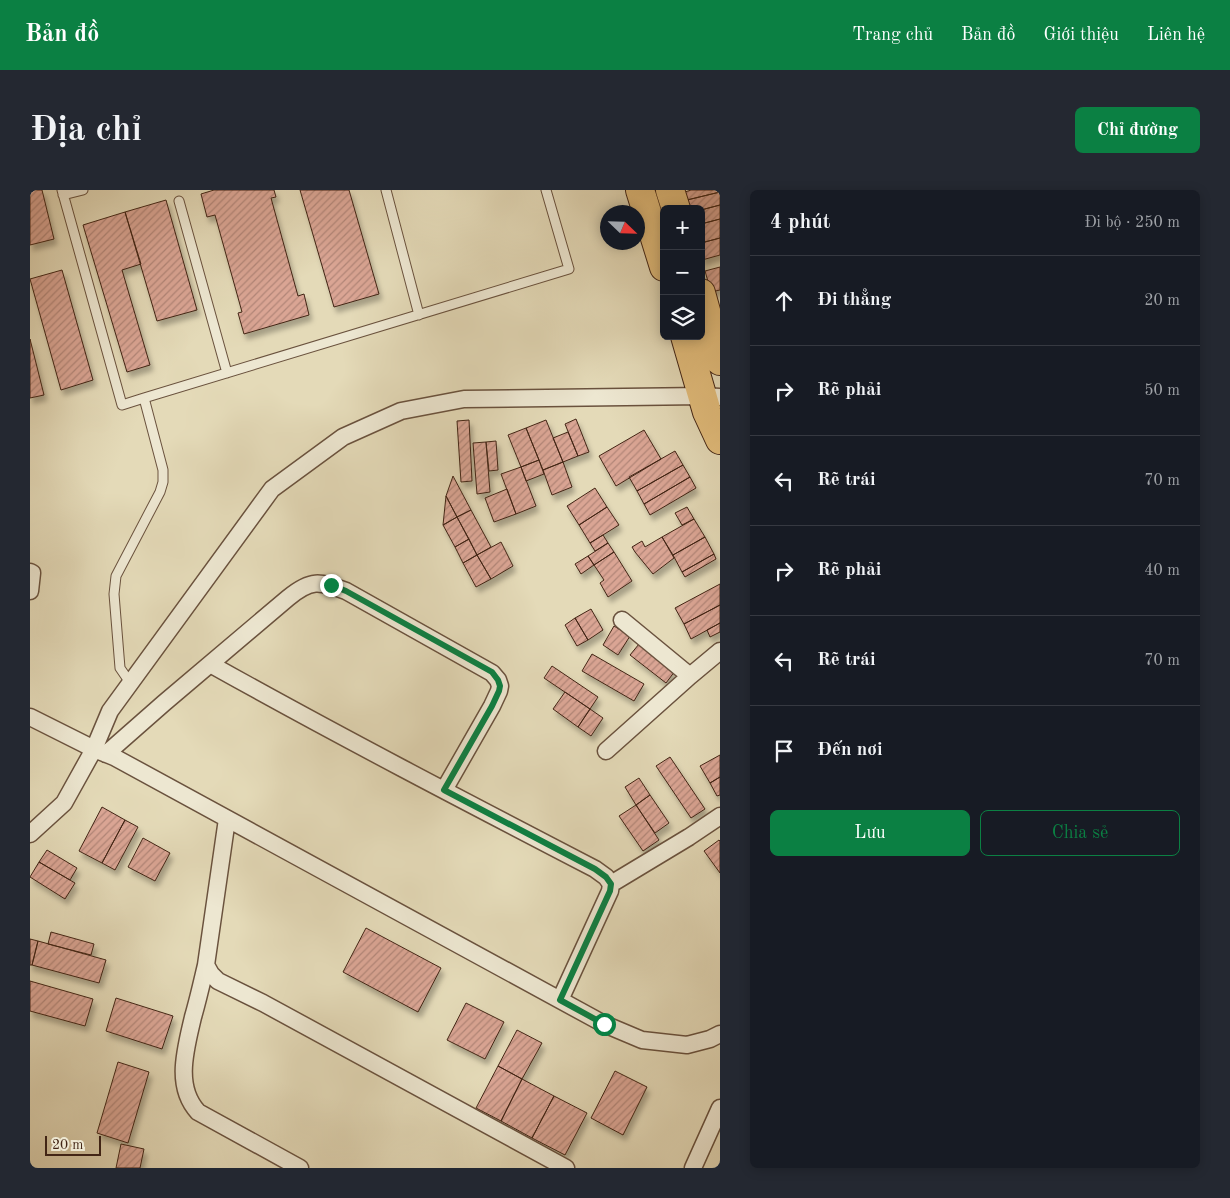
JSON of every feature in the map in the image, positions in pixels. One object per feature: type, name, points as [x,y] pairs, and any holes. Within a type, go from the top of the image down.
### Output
[{"type":"highway","points":[[640,190],[660,254]]},
{"type":"highway","points":[[670,190],[675,205]]},
{"type":"highway","points":[[708,297],[720,361]]},
{"type":"highway","points":[[687,340],[711,396],[708,412],[720,440]]},
{"type":"street","points":[[100,752],[110,711],[272,489],[343,437],[401,411],[464,399],[711,396]]},
{"type":"street","points":[[30,572],[32,573],[30,591]]},
{"type":"street","points":[[30,834],[64,803],[100,752],[164,703],[300,589],[313,583],[331,585],[346,591],[492,672],[498,680],[499,691],[492,706],[444,790]]},
{"type":"street","points":[[622,620],[690,676]]},
{"type":"street","points":[[606,751],[720,651]]},
{"type":"street","points":[[210,664],[595,869],[606,877],[611,884],[610,891],[560,1000]]},
{"type":"street","points":[[30,717],[227,819],[604,1024],[642,1040],[687,1045],[710,1039],[720,1034]]},
{"type":"street","points":[[611,884],[720,816]]},
{"type":"street","points":[[227,819],[206,965],[186,1048],[185,1086],[191,1105],[198,1112],[300,1168]]},
{"type":"street","points":[[206,965],[211,974],[218,980],[566,1168]]},
{"type":"street","points":[[693,1168],[720,1108]]},
{"type":"lane","points":[[83,190],[62,193],[122,405],[569,269],[546,190]]},
{"type":"lane","points":[[386,190],[419,315]]},
{"type":"lane","points":[[179,201],[227,373]]},
{"type":"lane","points":[[130,684],[120,668],[114,594],[116,576],[160,492],[163,482],[163,470],[144,398]]},
{"type":"building","points":[[30,190],[42,190],[54,239],[30,245]]},
{"type":"building","points":[[214,190],[274,190],[276,197],[271,198],[298,296],[304,294],[309,315],[244,334],[238,313],[242,312],[215,215],[207,217],[201,194]]},
{"type":"building","points":[[300,190],[349,190],[379,294],[334,307]]},
{"type":"building","points":[[691,190],[720,190],[720,192],[687,200],[685,192]]},
{"type":"building","points":[[720,192],[720,205],[705,209],[705,205],[688,205],[687,200]]},
{"type":"building","points":[[166,200],[197,310],[157,321],[125,212]]},
{"type":"building","points":[[720,205],[720,219],[705,223],[705,209]]},
{"type":"building","points":[[125,212],[141,264],[122,270],[150,365],[127,372],[83,225]]},
{"type":"building","points":[[720,219],[720,238],[705,242],[705,223]]},
{"type":"building","points":[[720,238],[720,255],[705,259],[705,242]]},
{"type":"building","points":[[720,267],[720,290],[711,292],[705,271]]},
{"type":"building","points":[[62,270],[93,380],[61,390],[30,279]]},
{"type":"building","points":[[30,339],[44,395],[30,398]]},
{"type":"building","points":[[576,419],[589,452],[578,456],[565,424]]},
{"type":"building","points":[[469,420],[472,481],[461,482],[457,421]]},
{"type":"building","points":[[546,420],[563,462],[543,470],[526,428]]},
{"type":"building","points":[[526,428],[539,460],[521,467],[508,435]]},
{"type":"building","points":[[644,430],[661,459],[616,486],[599,456]]},
{"type":"building","points":[[568,432],[578,456],[563,462],[553,438]]},
{"type":"building","points":[[496,441],[498,470],[489,471],[486,442]]},
{"type":"building","points":[[486,442],[490,492],[477,494],[473,443]]},
{"type":"building","points":[[675,451],[683,465],[637,491],[629,477]]},
{"type":"building","points":[[539,460],[544,474],[526,481],[521,467]]},
{"type":"building","points":[[563,462],[572,487],[552,495],[543,470]]},
{"type":"building","points":[[683,465],[690,477],[644,504],[637,491]]},
{"type":"building","points":[[521,467],[536,506],[516,514],[501,474]]},
{"type":"building","points":[[453,476],[471,510],[457,517],[446,496]]},
{"type":"building","points":[[690,477],[696,488],[650,515],[644,504]]},
{"type":"building","points":[[595,488],[607,507],[579,525],[567,506]]},
{"type":"building","points":[[507,489],[516,514],[494,522],[485,498]]},
{"type":"building","points":[[446,496],[457,517],[443,525]]},
{"type":"building","points":[[607,507],[619,525],[590,543],[579,525]]},
{"type":"building","points":[[687,507],[694,519],[682,525],[675,513]]},
{"type":"building","points":[[471,510],[491,547],[477,555],[457,517]]},
{"type":"building","points":[[457,517],[469,539],[455,547],[443,525]]},
{"type":"building","points":[[694,519],[705,537],[673,555],[662,537]]},
{"type":"building","points":[[603,535],[608,543],[595,551],[590,543]]},
{"type":"building","points":[[662,537],[674,558],[653,574],[632,547],[642,541],[645,547]]},
{"type":"building","points":[[705,537],[714,554],[682,572],[673,555]]},
{"type":"building","points":[[469,539],[477,555],[463,563],[455,547]]},
{"type":"building","points":[[501,542],[513,566],[491,579],[477,555]]},
{"type":"building","points":[[608,543],[614,552],[594,565],[588,556]]},
{"type":"building","points":[[614,552],[632,581],[608,597],[600,583],[604,580],[594,565]]},
{"type":"building","points":[[714,554],[716,559],[685,577],[682,572]]},
{"type":"building","points":[[477,555],[491,579],[476,587],[463,563]]},
{"type":"building","points":[[588,556],[594,565],[581,574],[575,564]]},
{"type":"building","points":[[720,584],[720,605],[684,624],[675,608]]},
{"type":"building","points":[[720,605],[720,623],[691,639],[684,624]]},
{"type":"building","points":[[591,609],[603,630],[588,640],[575,618]]},
{"type":"building","points":[[575,618],[588,640],[577,646],[565,625]]},
{"type":"building","points":[[720,623],[720,632],[710,637],[707,630]]},
{"type":"building","points":[[614,626],[630,636],[618,655],[603,645]]},
{"type":"building","points":[[639,644],[675,671],[666,683],[630,655]]},
{"type":"building","points":[[592,654],[644,684],[634,701],[582,671]]},
{"type":"building","points":[[552,666],[598,697],[590,709],[544,678]]},
{"type":"building","points":[[565,692],[590,709],[578,727],[553,709]]},
{"type":"building","points":[[590,709],[603,718],[591,736],[578,727]]},
{"type":"building","points":[[720,755],[720,777],[710,783],[700,766]]},
{"type":"building","points":[[670,757],[705,809],[691,818],[656,766]]},
{"type":"building","points":[[720,777],[720,795],[717,796],[710,783]]},
{"type":"building","points":[[639,778],[650,795],[636,805],[625,787]]},
{"type":"building","points":[[650,795],[669,823],[655,833],[636,805]]},
{"type":"building","points":[[636,805],[659,840],[643,851],[619,816]]},
{"type":"building","points":[[102,807],[125,820],[102,863],[79,851]]},
{"type":"building","points":[[125,820],[138,827],[115,870],[102,863]]},
{"type":"building","points":[[143,838],[170,853],[155,881],[128,867]]},
{"type":"building","points":[[720,841],[720,873],[704,851]]},
{"type":"building","points":[[47,850],[77,868],[70,880],[39,862]]},
{"type":"building","points":[[39,862],[75,883],[65,899],[30,877]]},
{"type":"building","points":[[366,928],[441,968],[418,1012],[343,972]]},
{"type":"building","points":[[51,932],[94,944],[91,955],[48,944]]},
{"type":"building","points":[[30,939],[38,941],[32,965],[30,965]]},
{"type":"building","points":[[38,941],[106,960],[99,983],[32,965]]},
{"type":"building","points":[[30,981],[93,999],[85,1026],[30,1011]]},
{"type":"building","points":[[116,998],[173,1016],[162,1049],[106,1031]]},
{"type":"building","points":[[466,1003],[504,1022],[485,1059],[447,1040]]},
{"type":"building","points":[[517,1030],[542,1043],[522,1079],[498,1066]]},
{"type":"building","points":[[118,1062],[149,1072],[128,1143],[97,1133]]},
{"type":"building","points":[[498,1066],[522,1079],[501,1121],[476,1108]]},
{"type":"building","points":[[615,1071],[647,1087],[623,1135],[591,1118]]},
{"type":"building","points":[[522,1079],[554,1096],[532,1138],[501,1121]]},
{"type":"building","points":[[554,1096],[587,1113],[565,1155],[532,1138]]},
{"type":"building","points":[[121,1144],[144,1149],[140,1168],[116,1168]]},
{"type":"route","points":[[331,585],[346,591],[492,672],[498,680],[499,691],[492,706],[444,790],[595,869],[606,877],[611,884],[610,891],[560,1000],[604,1024]]}]
